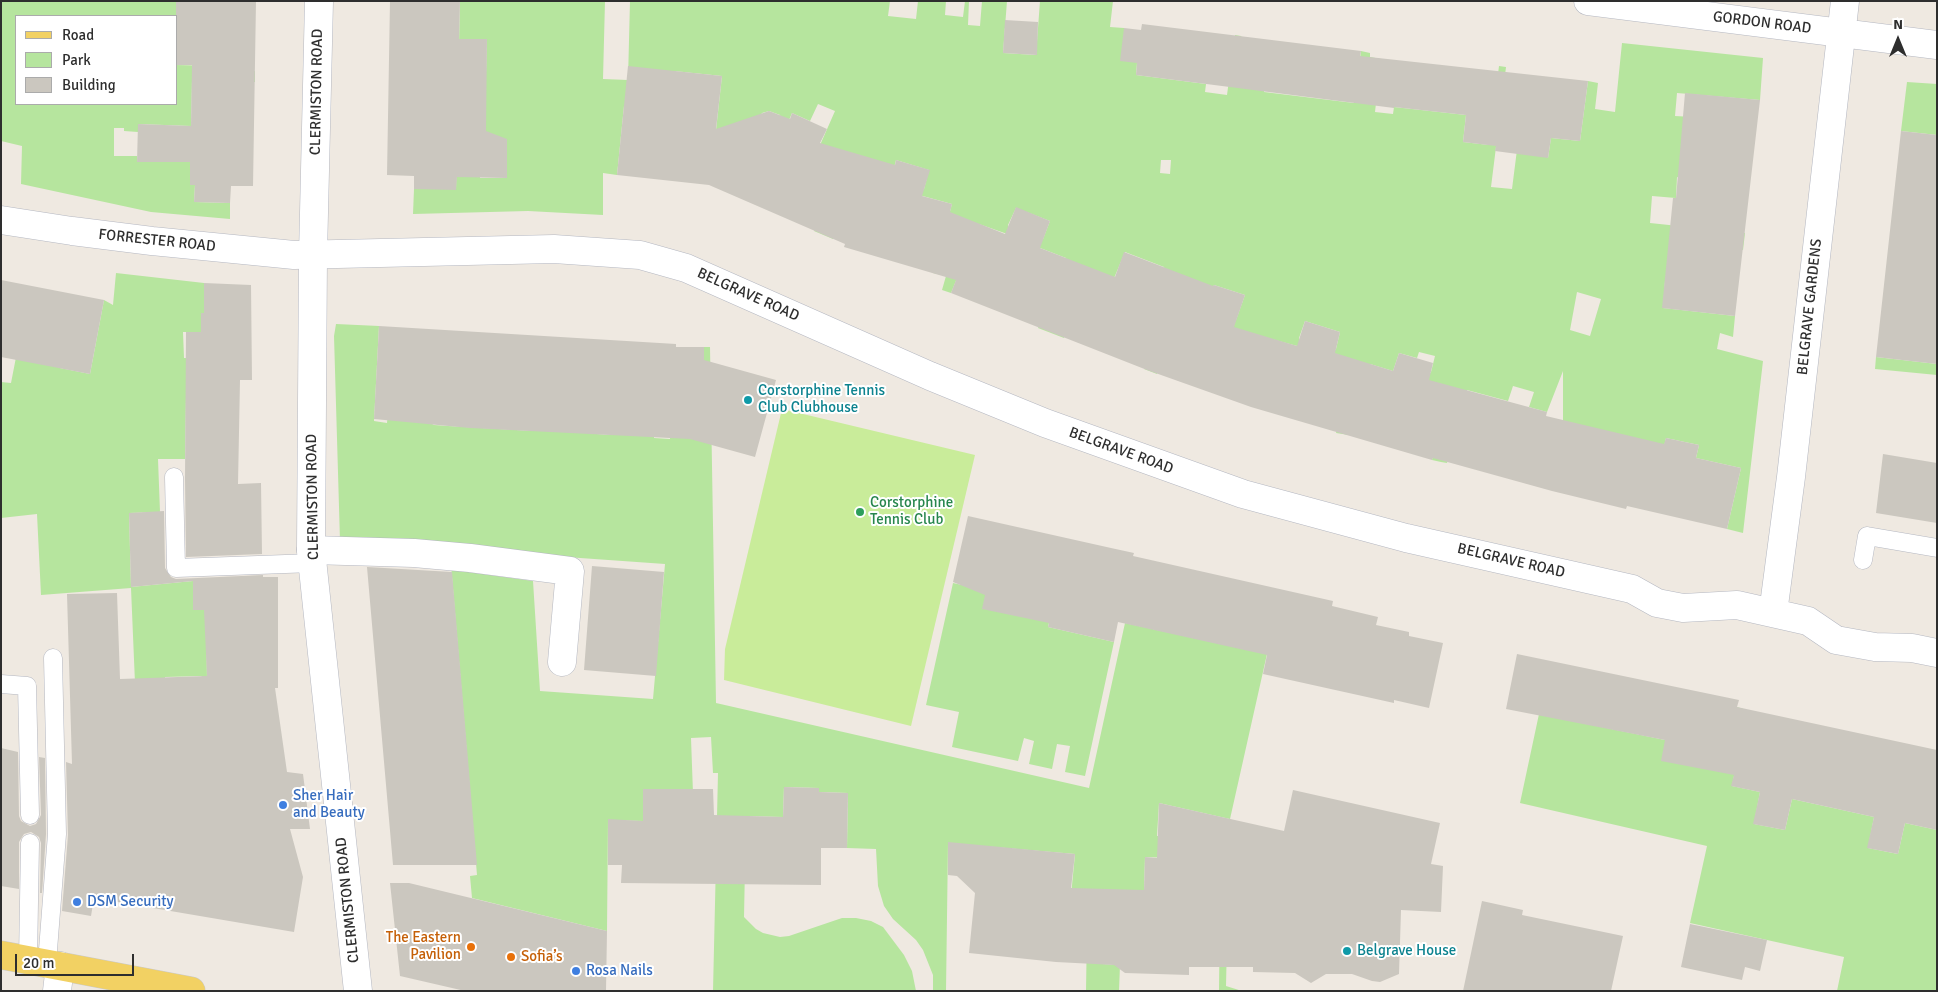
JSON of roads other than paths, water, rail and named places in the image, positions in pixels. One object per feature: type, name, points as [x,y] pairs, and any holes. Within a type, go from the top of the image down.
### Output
[{"type":"main road","points":[[1,956],[48,970],[191,991]]},
{"type":"street","name":"CLERMISTON ROAD","points":[[319,1],[313,255],[312,556],[358,991]]},
{"type":"street","name":"GORDON ROAD","points":[[1588,1],[1937,46]]},
{"type":"street","name":"BELGRAVE GARDENS","points":[[1773,613],[1791,477],[1845,1]]},
{"type":"street","name":"FORRESTER ROAD","points":[[1,220],[152,241],[313,255]]},
{"type":"street","name":"BELGRAVE ROAD","points":[[313,255],[498,249],[554,249],[640,255],[686,268],[716,280],[930,376],[1036,419],[1243,494],[1406,538],[1632,589],[1657,603],[1683,608],[1737,605],[1808,621],[1836,640],[1875,647],[1912,648],[1937,653]]},
{"type":"street","points":[[312,556],[414,553],[470,558],[570,572],[562,662]]},
{"type":"lane","points":[[174,477],[176,568],[312,556]]},
{"type":"lane","points":[[1863,560],[1867,536],[1937,548]]},
{"type":"lane","points":[[48,970],[57,834],[53,658]]},
{"type":"lane","points":[[1,684],[27,686],[30,815]]},
{"type":"lane","points":[[30,843],[48,970]]},
{"type":"place","name":"Corstorphine Tennis Club Clubhouse","points":[[748,400]]},
{"type":"place","name":"Corstorphine Tennis Club","points":[[860,512]]},
{"type":"place","name":"Sher Hair and Beauty","points":[[283,805]]},
{"type":"place","name":"DSM Security","points":[[77,902]]},
{"type":"place","name":"The Eastern Pavilion","points":[[471,947]]},
{"type":"place","name":"Belgrave House","points":[[1347,951]]},
{"type":"place","name":"Sofia’s","points":[[511,957]]},
{"type":"place","name":"Rosa Nails","points":[[576,971]]}]
